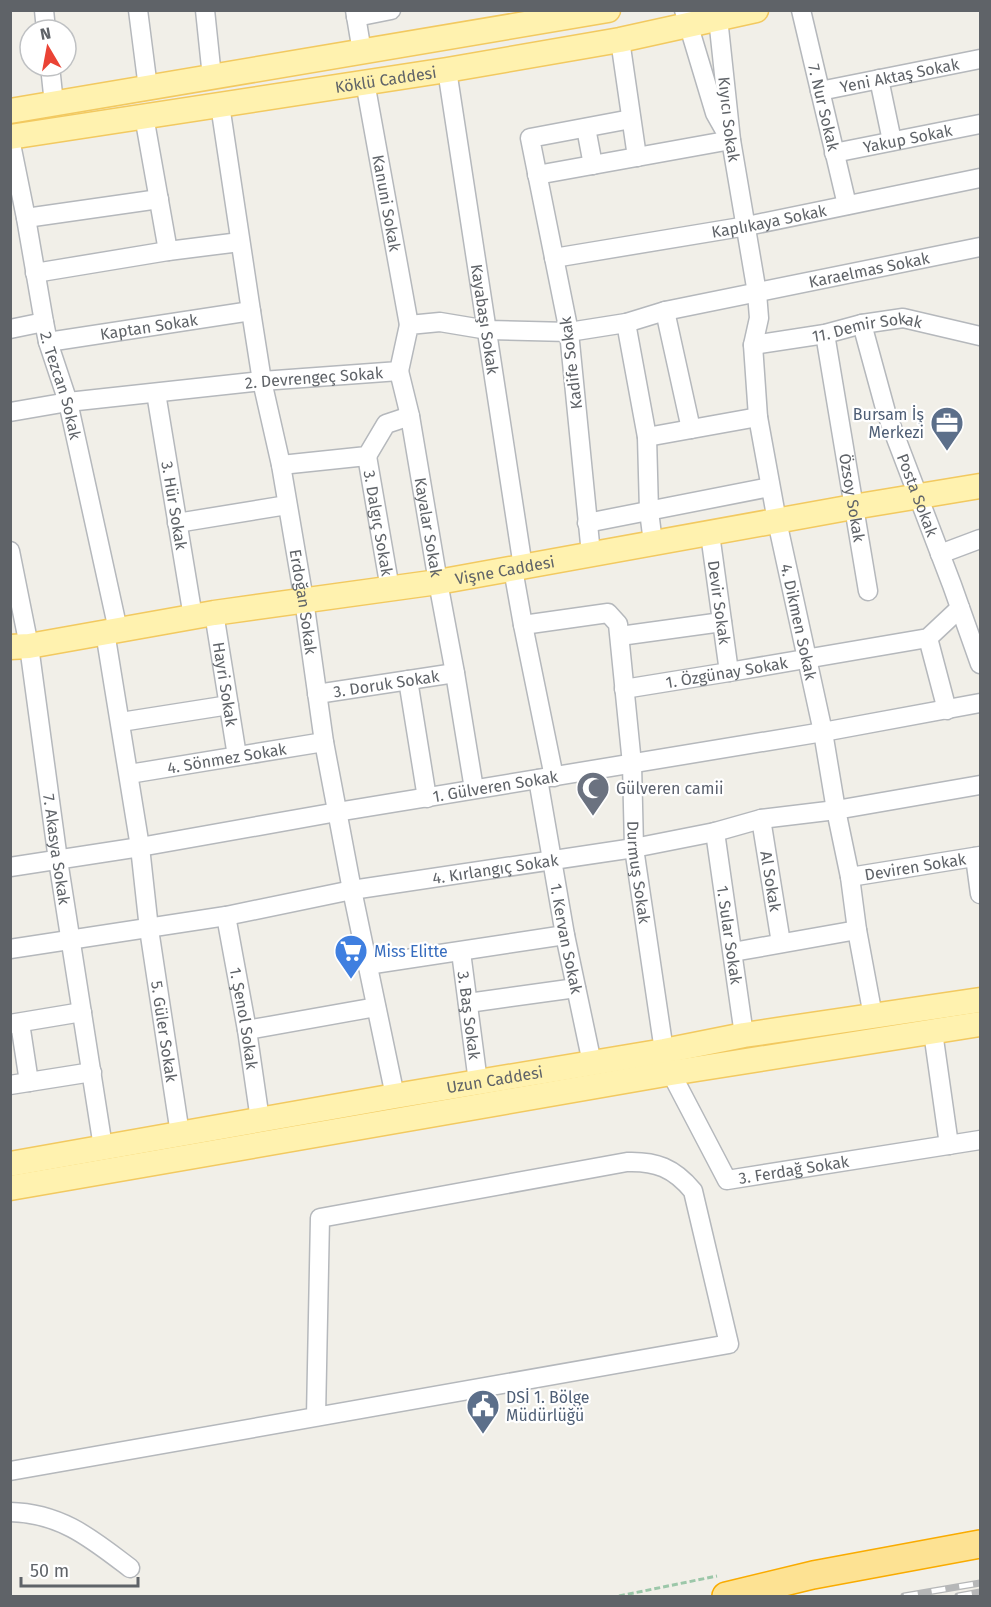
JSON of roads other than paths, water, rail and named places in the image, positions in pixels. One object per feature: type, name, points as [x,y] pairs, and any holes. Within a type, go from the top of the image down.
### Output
[{"type":"highway","points":[[726,1596],[813,1575],[981,1544]]},
{"type":"highway","points":[[774,1596],[818,1592],[981,1563]]},
{"type":"main road","name":"Köklü Caddesi","points":[[10,111],[608,10]]},
{"type":"main road","name":"Köklü Caddesi","points":[[10,138],[447,70],[620,40],[686,18],[756,10]]},
{"type":"main road","name":"Vişne Caddesi","points":[[17,648],[204,615],[438,582],[981,486]]},
{"type":"main road","name":"Uzun Caddesi","points":[[10,1164],[592,1063],[668,1062],[744,1035],[981,1000]]},
{"type":"main road","name":"Uzun Caddesi","points":[[10,1188],[668,1062],[933,1032],[981,1024]]},
{"type":"street","points":[[138,10],[148,88]]},
{"type":"street","points":[[205,10],[212,77]]},
{"type":"street","points":[[362,52],[355,14],[391,10]]},
{"type":"street","name":"7. Nur Sokak","points":[[801,10],[847,205]]},
{"type":"street","name":"Kıyıcı Sokak","points":[[717,14],[730,140],[747,226]]},
{"type":"street","points":[[537,175],[730,140],[715,113],[686,18]]},
{"type":"street","points":[[620,40],[637,157]]},
{"type":"street","name":"Yeni Aktaş Sokak","points":[[820,92],[981,59]]},
{"type":"street","name":"Kayabaşı Sokak","points":[[447,70],[488,330],[518,568]]},
{"type":"street","points":[[51,78],[54,104]]},
{"type":"street","points":[[879,80],[892,141]]},
{"type":"street","name":"Kanuni Sokak","points":[[365,82],[409,325]]},
{"type":"street","name":"Erdoğan Sokak","points":[[220,105],[262,381],[281,465],[304,600],[324,742],[395,1096]]},
{"type":"street","points":[[144,116],[168,251]]},
{"type":"street","points":[[593,165],[586,128],[631,119]]},
{"type":"street","name":"Yakup Sokak","points":[[834,153],[981,124]]},
{"type":"street","name":"Kadife Sokak","points":[[586,128],[530,138],[569,332],[591,554]]},
{"type":"street","name":"2. Tezcan Sokak","points":[[10,138],[48,342],[68,402],[112,631],[121,722],[129,774]]},
{"type":"street","name":"Kaplıkaya Sokak","points":[[554,258],[747,226],[981,178]]},
{"type":"street","points":[[26,219],[159,199]]},
{"type":"street","name":"4. Dikmen Sokak","points":[[747,226],[759,318],[753,345],[758,417],[777,521],[823,732],[873,1016]]},
{"type":"street","points":[[35,273],[168,251],[240,242]]},
{"type":"street","name":"Karaelmas Sokak","points":[[757,292],[981,247]]},
{"type":"street","points":[[409,325],[440,322],[488,330],[569,332],[626,323],[665,311],[757,292]]},
{"type":"street","name":"Kaptan Sokak","points":[[48,342],[251,311]]},
{"type":"street","points":[[665,311],[691,429]]},
{"type":"street","name":"11. Demir Sokak","points":[[753,345],[825,334],[862,324],[903,318],[981,336]]},
{"type":"street","points":[[10,329],[44,322]]},
{"type":"street","points":[[626,323],[647,437],[649,511],[653,543]]},
{"type":"street","name":"Posta Sokak","points":[[862,324],[886,412],[981,664]]},
{"type":"street","name":"2. Devrengeç Sokak","points":[[10,412],[68,402],[262,381],[399,371],[409,325]]},
{"type":"street","name":"Özsoy Sokak","points":[[825,334],[868,591]]},
{"type":"street","name":"Kayalar Sokak","points":[[399,371],[410,416],[474,789]]},
{"type":"street","name":"3. Hür Sokak","points":[[156,393],[177,523],[204,615]]},
{"type":"street","points":[[281,465],[367,456],[386,424],[410,416]]},
{"type":"street","points":[[647,437],[758,417]]},
{"type":"street","name":"3. Dalgıç Sokak","points":[[367,456],[390,589]]},
{"type":"street","points":[[587,523],[770,487]]},
{"type":"street","points":[[177,523],[287,505]]},
{"type":"street","name":"Devir Sokak","points":[[710,534],[729,672]]},
{"type":"street","points":[[940,554],[980,541]]},
{"type":"street","name":"7. Akasya Sokak","points":[[10,551],[17,648],[58,860],[103,1147]]},
{"type":"street","name":"1. Kervan Sokak","points":[[518,568],[523,625],[546,778],[553,860],[565,935],[592,1063]]},
{"type":"street","points":[[947,710],[928,638],[960,608]]},
{"type":"street","name":"Durmuş Sokak","points":[[523,625],[608,613],[618,624],[632,764],[634,848],[668,1062]]},
{"type":"street","name":"Hayri Sokak","points":[[204,615],[229,705],[237,756]]},
{"type":"street","points":[[620,636],[722,621]]},
{"type":"street","name":"1. Özgünay Sokak","points":[[624,689],[928,638]]},
{"type":"street","name":"3. Doruk Sokak","points":[[317,694],[455,673]]},
{"type":"street","points":[[408,680],[427,798]]},
{"type":"street","name":"1. Gülveren Sokak","points":[[10,867],[823,732],[981,703]]},
{"type":"street","points":[[121,722],[229,705]]},
{"type":"street","name":"4. Sönmez Sokak","points":[[129,774],[324,742]]},
{"type":"street","name":"5. Güler Sokak","points":[[129,774],[149,929],[180,1134]]},
{"type":"street","name":"4. Kırlangıç Sokak","points":[[10,949],[226,916],[352,890],[634,848],[715,832],[761,819],[836,810],[981,785]]},
{"type":"street","name":"Al Sokak","points":[[761,819],[781,943]]},
{"type":"street","name":"1. Sular Sokak","points":[[715,832],[744,1035]]},
{"type":"street","points":[[978,856],[981,894]]},
{"type":"street","name":"Deviren Sokak","points":[[850,877],[978,856]]},
{"type":"street","name":"1. Şenol Sokak","points":[[226,916],[247,1030],[260,1120]]},
{"type":"street","points":[[733,952],[857,930]]},
{"type":"street","points":[[367,965],[565,935]]},
{"type":"street","name":"3. Baş Sokak","points":[[461,952],[478,1082]]},
{"type":"street","points":[[468,1003],[576,988]]},
{"type":"street","points":[[247,1030],[376,1007]]},
{"type":"street","points":[[29,1082],[15,1024],[82,1012]]},
{"type":"street","points":[[933,1032],[949,1145]]},
{"type":"street","name":"3. Ferdağ Sokak","points":[[668,1062],[727,1180],[981,1140]]},
{"type":"street","points":[[10,1085],[92,1071]]},
{"type":"street","points":[[10,1471],[316,1417],[729,1344],[693,1191],[679,1176],[662,1166],[627,1162],[320,1218],[316,1417]]},
{"type":"street","points":[[10,1512],[36,1514],[66,1524],[81,1531],[130,1568]]},
{"type":"railway","points":[[904,1596],[980,1583]]},
{"type":"railway","points":[[958,1596],[980,1592]]},
{"type":"place","name":"Bursam İş Merkezi","points":[[947,452]]},
{"type":"place","name":"Gülveren camii","points":[[593,817]]},
{"type":"place","name":"Miss Elitte","points":[[351,980]]},
{"type":"place","name":"DSİ 1. Bölge Müdürlüğü","points":[[483,1435]]}]
